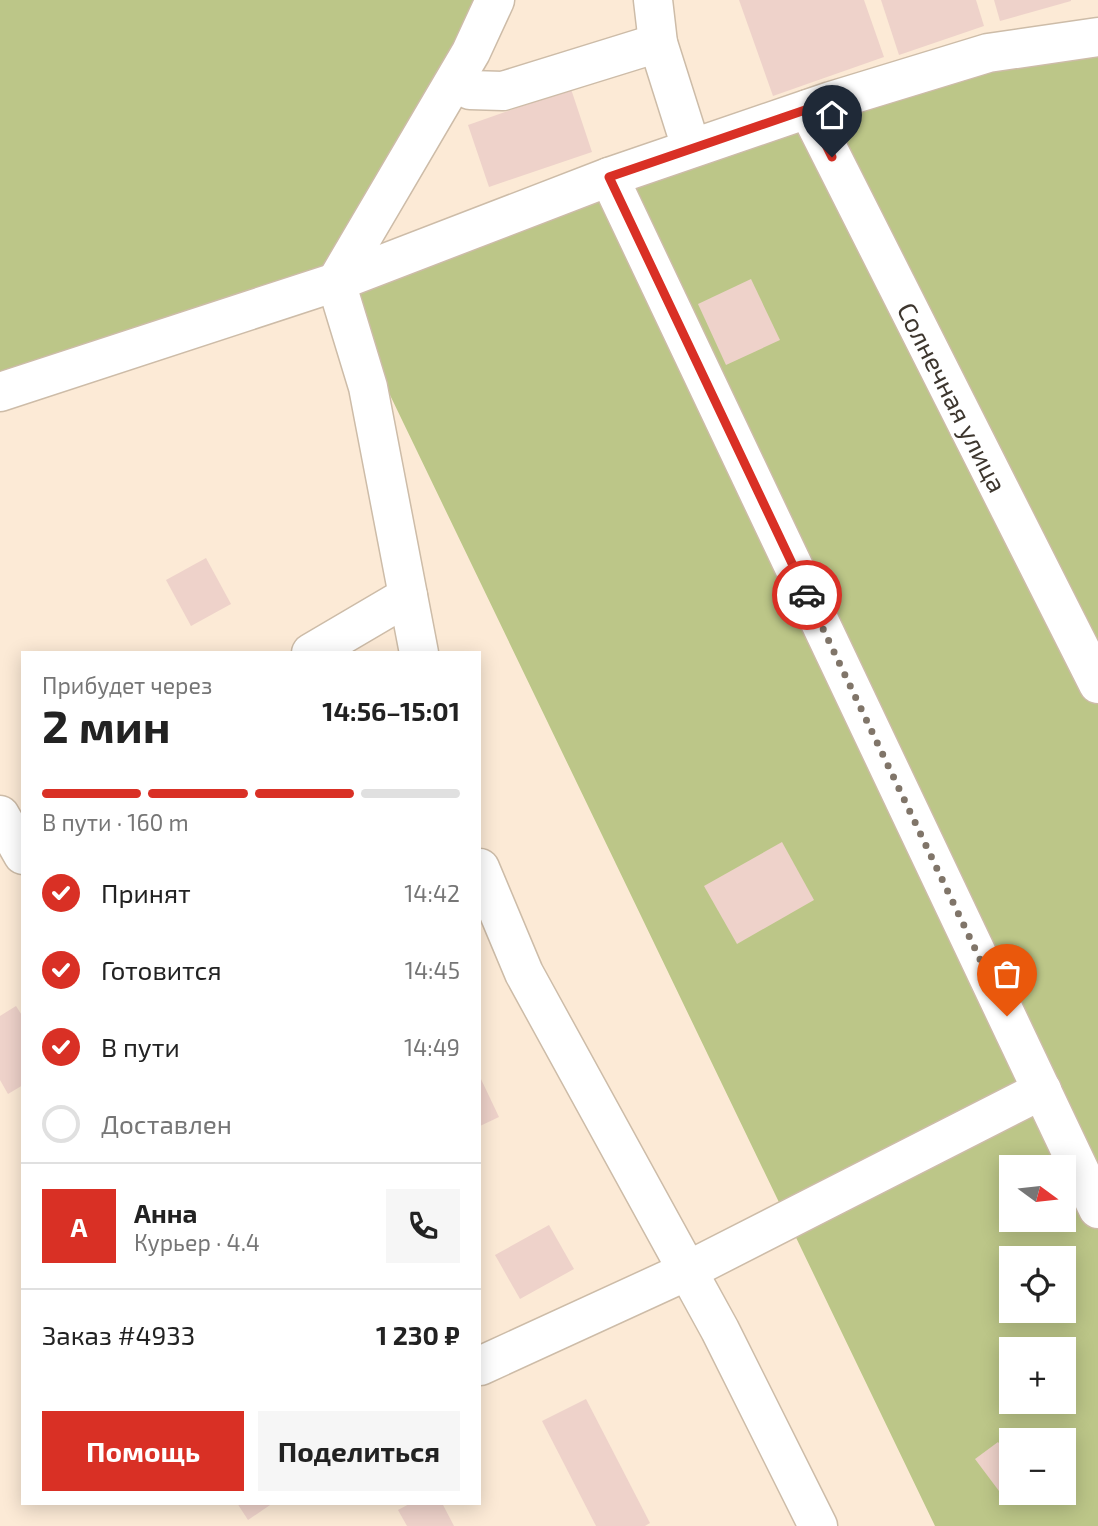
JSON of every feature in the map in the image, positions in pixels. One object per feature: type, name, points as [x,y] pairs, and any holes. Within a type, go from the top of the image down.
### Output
[{"type":"street","points":[[419,651],[368,387],[336,282],[471,51],[495,0]]},
{"type":"street","points":[[653,0],[658,43],[689,141]]},
{"type":"street","points":[[0,392],[336,282],[609,177],[808,109],[988,53],[1098,37]]},
{"type":"street","points":[[470,90],[503,91],[658,43]]},
{"type":"street","name":"Солнечная улица","points":[[808,109],[1098,684]]},
{"type":"street","points":[[609,177],[1098,1209]]},
{"type":"street","points":[[314,651],[408,596]]},
{"type":"street","points":[[0,815],[21,852]]},
{"type":"street","points":[[481,869],[524,973],[720,1330],[818,1526]]},
{"type":"street","points":[[481,1366],[687,1271],[1042,1090]]},
{"type":"green space","points":[[0,0],[495,0],[337,281],[609,177],[1098,37],[1098,1526],[935,1526],[336,283],[0,392]]},
{"type":"building","points":[[739,0],[864,0],[884,57],[773,96]]},
{"type":"building","points":[[881,0],[976,0],[984,26],[899,55]]},
{"type":"building","points":[[994,0],[1071,0],[1071,1],[1000,21]]},
{"type":"building","points":[[571,89],[592,152],[489,187],[468,125]]},
{"type":"building","points":[[751,279],[780,340],[726,365],[698,304]]},
{"type":"building","points":[[206,558],[231,604],[191,626],[166,580]]},
{"type":"building","points":[[782,842],[814,900],[737,944],[704,886]]},
{"type":"building","points":[[16,1006],[21,1014],[21,1086],[8,1094],[0,1080],[0,1016]]},
{"type":"building","points":[[481,1079],[499,1117],[481,1126]]},
{"type":"building","points":[[549,1225],[574,1269],[520,1299],[495,1255]]},
{"type":"building","points":[[586,1399],[650,1523],[645,1526],[596,1526],[542,1421]]},
{"type":"building","points":[[999,1443],[999,1491],[975,1459]]},
{"type":"building","points":[[238,1505],[270,1505],[248,1520]]},
{"type":"building","points":[[407,1505],[443,1505],[454,1526],[407,1526],[398,1510]]},
{"type":"way so far","points":[[807,595],[1007,1016]]},
{"type":"route","points":[[807,595],[609,177],[808,109],[832,157]]}]
